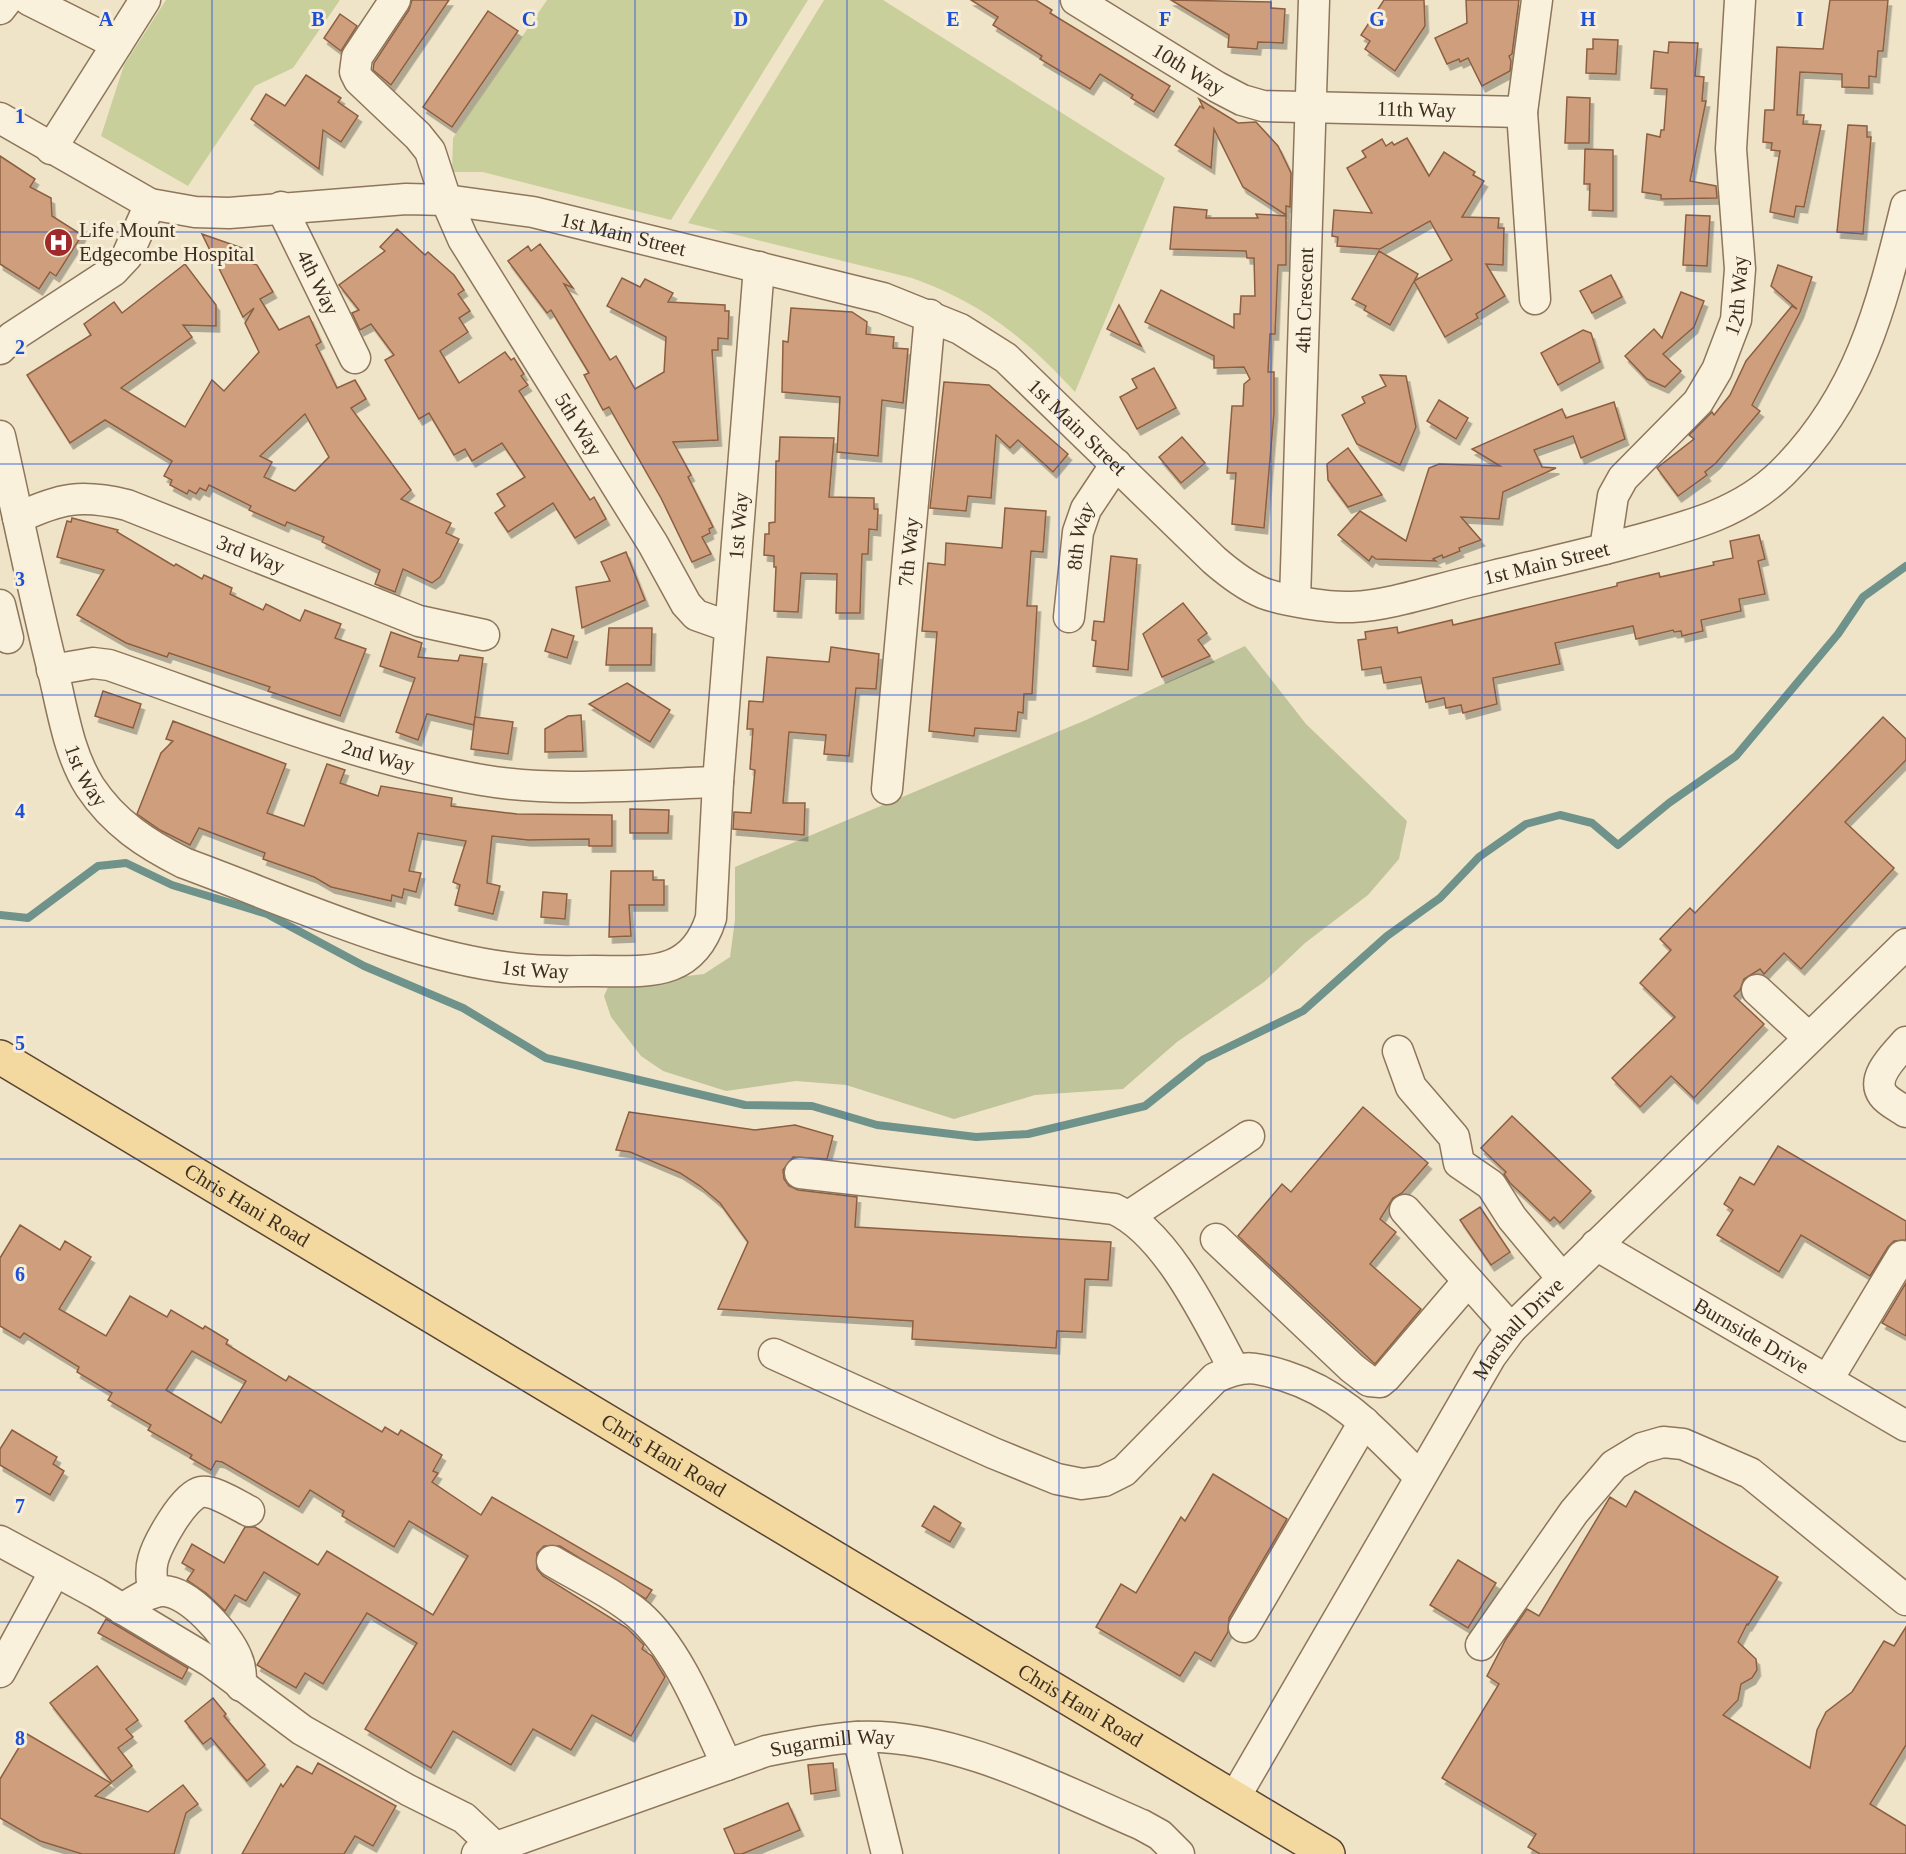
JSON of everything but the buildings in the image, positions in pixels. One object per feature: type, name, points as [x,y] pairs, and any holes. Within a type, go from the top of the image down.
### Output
[{"type":"main road","name":"Chris Hani Road","points":[[0,1057],[1328,1854]]},
{"type":"street","points":[[0,9],[7,0]]},
{"type":"street","points":[[29,0],[117,44]]},
{"type":"street","points":[[51,148],[145,0]]},
{"type":"street","name":"5th Way","points":[[395,0],[357,57],[354,72],[359,80],[418,136],[430,151],[446,200],[475,259],[653,544],[686,604],[696,615],[730,627]]},
{"type":"street","name":"10th Way","points":[[1076,0],[1242,100],[1263,106],[1310,109]]},
{"type":"street","name":"4th Crescent","points":[[1295,600],[1314,0]]},
{"type":"street","points":[[1535,299],[1522,112],[1537,0]]},
{"type":"street","name":"12th Way","points":[[1605,549],[1613,496],[1623,478],[1698,402],[1717,370],[1736,320],[1740,269],[1731,149],[1740,0]]},
{"type":"street","name":"11th Way","points":[[1310,109],[1522,112]]},
{"type":"street","name":"1st Main Street","points":[[0,118],[150,204],[195,212],[230,213],[281,207],[406,199],[446,200],[533,212],[883,298],[960,329],[1006,358],[1214,560],[1237,579],[1264,593],[1295,600],[1353,607],[1605,549],[1700,524],[1738,506],[1780,475],[1819,434],[1844,394],[1867,347],[1884,295],[1906,206]]},
{"type":"street","points":[[0,349],[12,336],[113,271],[127,256],[150,204]]},
{"type":"street","name":"4th Way","points":[[281,207],[355,358]]},
{"type":"street","name":"1st Way","points":[[0,436],[52,670],[76,760],[90,786],[106,808],[126,828],[152,847],[184,863],[430,952],[531,970],[664,970],[694,951],[705,936],[711,918],[718,782],[759,267]]},
{"type":"street","name":"7th Way","points":[[887,789],[930,315]]},
{"type":"street","name":"8th Way","points":[[1069,617],[1078,532],[1086,509],[1116,464]]},
{"type":"street","name":"3rd Way","points":[[18,518],[50,502],[74,497],[102,499],[127,505],[419,621],[484,635]]},
{"type":"street","points":[[0,605],[8,638]]},
{"type":"street","name":"2nd Way","points":[[52,670],[93,663],[110,665],[320,737],[425,768],[483,781],[529,786],[718,782]]},
{"type":"street","name":"Marshall Drive","points":[[1235,1797],[1491,1356],[1511,1329],[1906,944]]},
{"type":"street","points":[[1758,990],[1809,1038]]},
{"type":"street","points":[[1906,1042],[1883,1070],[1879,1086],[1884,1096],[1906,1112]]},
{"type":"street","points":[[1398,1051],[1411,1088],[1454,1137],[1459,1163],[1491,1185],[1512,1218],[1562,1278]]},
{"type":"street","points":[[1129,1216],[1250,1136]]},
{"type":"street","points":[[800,1173],[1114,1209],[1129,1216],[1150,1237],[1183,1279],[1234,1369]]},
{"type":"street","points":[[1405,1210],[1511,1329]]},
{"type":"street","points":[[1216,1239],[1352,1368],[1370,1381],[1380,1382],[1386,1377],[1468,1281]]},
{"type":"street","name":"Burnside Drive","points":[[1596,1245],[1906,1426]]},
{"type":"street","points":[[1828,1379],[1902,1256]]},
{"type":"street","points":[[774,1354],[993,1453],[1057,1479],[1082,1484],[1104,1481],[1124,1471],[1215,1378],[1234,1369],[1256,1367],[1304,1382],[1338,1399],[1420,1477]]},
{"type":"street","points":[[1244,1627],[1364,1422]]},
{"type":"street","points":[[1481,1645],[1574,1512],[1614,1465],[1642,1448],[1663,1442],[1683,1444],[1750,1473],[1906,1600]]},
{"type":"street","points":[[153,1593],[152,1572],[156,1552],[178,1513],[194,1495],[202,1492],[209,1493],[249,1511]]},
{"type":"street","points":[[0,1541],[211,1662],[310,1734],[464,1818],[486,1850]]},
{"type":"street","points":[[552,1561],[624,1604],[654,1630],[676,1660],[727,1765]]},
{"type":"street","points":[[0,1672],[55,1571]]},
{"type":"street","points":[[122,1609],[153,1593],[163,1590],[174,1592],[211,1622],[239,1660],[242,1686]]},
{"type":"street","points":[[858,1737],[887,1854]]},
{"type":"street","name":"Sugarmill Way","points":[[486,1850],[766,1751],[812,1742],[858,1737],[916,1742],[973,1755],[1142,1825],[1160,1835],[1179,1854]]},
{"type":"green space","points":[[166,0],[340,0],[293,68],[255,86],[188,186],[101,136],[124,65]]},
{"type":"green space","points":[[547,0],[808,0],[671,220],[483,172],[452,172],[453,138]]},
{"type":"green space","points":[[824,0],[883,0],[1165,178],[1075,392],[1038,355],[1001,324],[937,288],[912,278],[688,223]]},
{"type":"green space","points":[[1245,646],[1306,724],[1407,821],[1399,859],[1368,895],[1305,943],[1264,982],[1177,1042],[1123,1089],[1035,1095],[954,1119],[846,1085],[796,1081],[726,1091],[663,1071],[641,1056],[611,1017],[604,996],[609,985],[704,974],[730,957],[735,920],[735,867],[1086,720]]},
{"type":"waterway","points":[[0,915],[28,918],[98,866],[126,863],[172,885],[267,914],[364,966],[463,1008],[546,1058],[745,1105],[812,1106],[877,1125],[976,1137],[1028,1134],[1145,1106],[1204,1059],[1303,1011],[1387,936],[1440,898],[1479,857],[1526,824],[1560,815],[1592,823],[1618,845],[1669,803],[1736,756],[1838,634],[1863,597],[1906,566]]},
{"type":"place","name":"Life Mount Edgecombe Hospital","points":[[58,242]]}]
